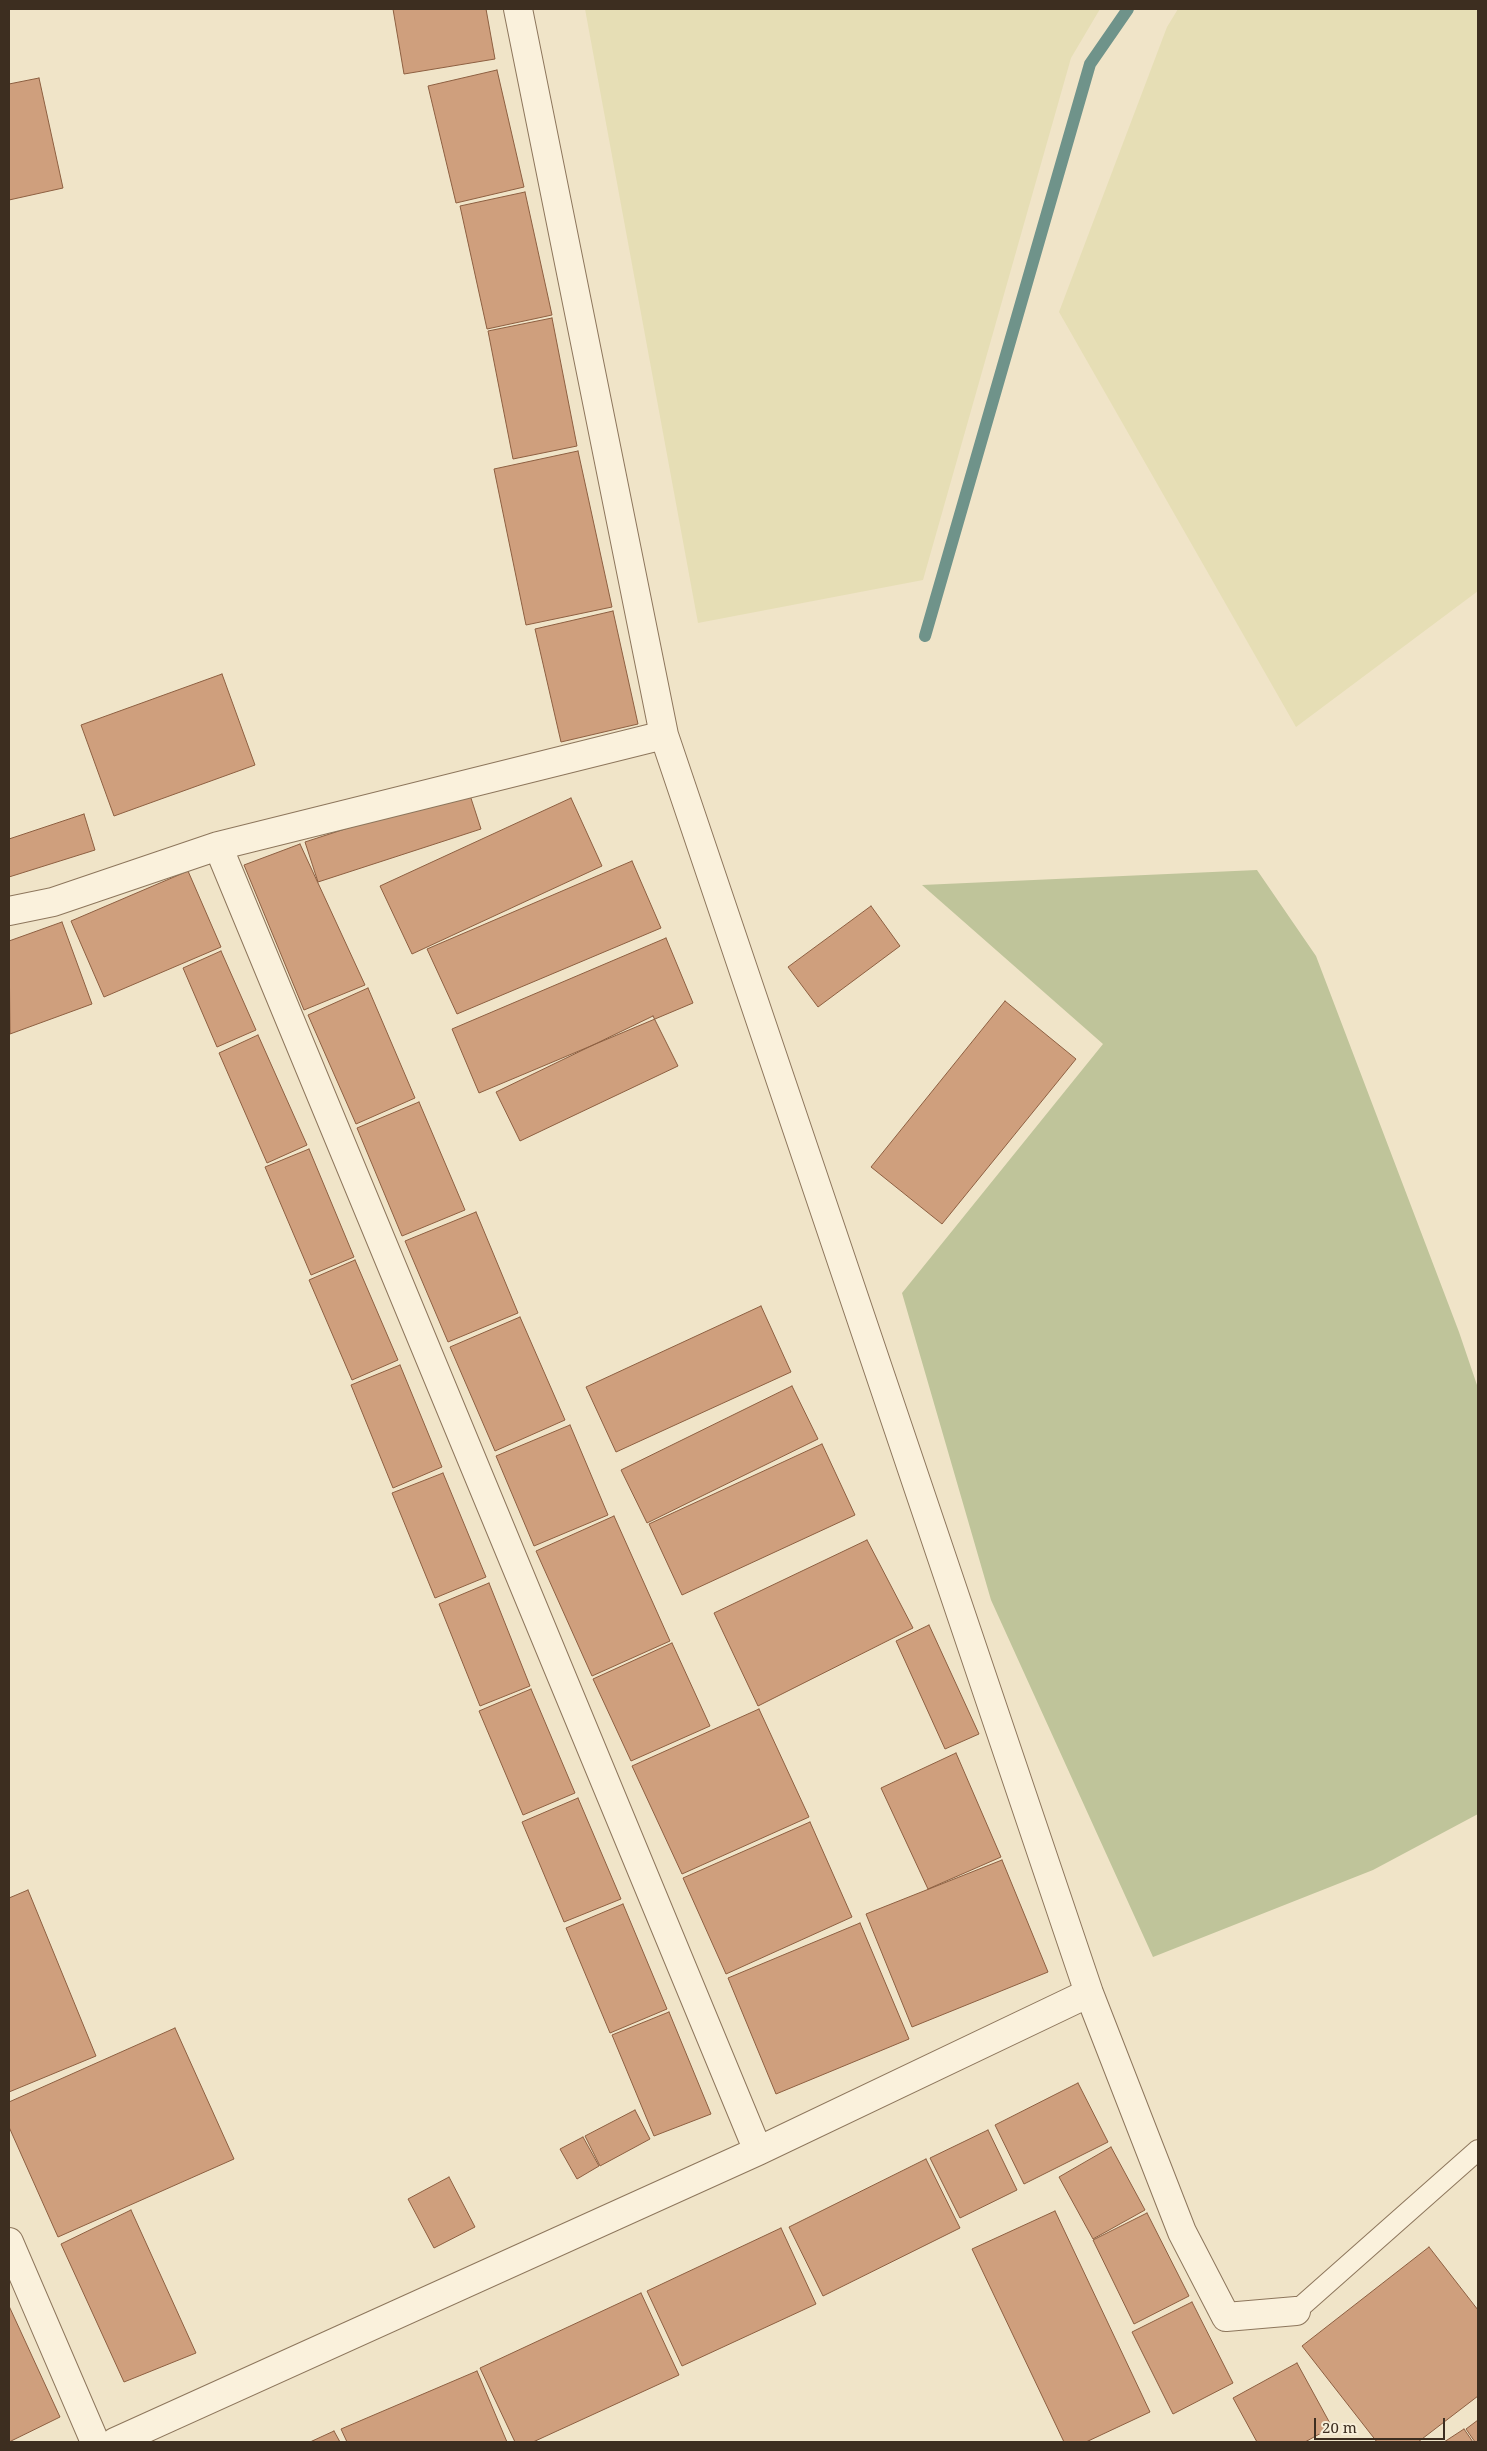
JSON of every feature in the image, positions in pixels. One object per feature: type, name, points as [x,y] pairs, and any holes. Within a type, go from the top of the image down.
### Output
[{"type":"street","points":[[518,9],[664,734],[1088,1993],[1182,2232],[1226,2317],[1296,2311]]},
{"type":"street","points":[[9,911],[54,902],[218,846],[664,734]]},
{"type":"street","points":[[218,846],[758,2151]]},
{"type":"street","points":[[115,2442],[758,2151],[1088,1993]]},
{"type":"street","points":[[9,2242],[95,2442]]},
{"type":"lane","points":[[1296,2311],[1478,2150]]},
{"type":"shaded area","points":[[585,9],[1100,9],[1071,58],[923,580],[698,623]]},
{"type":"shaded area","points":[[1178,9],[1478,9],[1478,591],[1296,727],[1059,312],[1167,27]]},
{"type":"green space","points":[[1257,870],[1316,956],[1459,1332],[1478,1388],[1478,1814],[1373,1870],[1153,1957],[991,1600],[902,1293],[1103,1044],[922,885]]},
{"type":"building","points":[[393,9],[486,9],[495,59],[404,74]]},
{"type":"building","points":[[497,70],[524,187],[456,203],[428,86]]},
{"type":"building","points":[[39,78],[63,188],[9,200],[9,84]]},
{"type":"building","points":[[525,192],[552,315],[487,329],[460,206]]},
{"type":"building","points":[[552,318],[577,446],[513,459],[488,331]]},
{"type":"building","points":[[578,451],[612,607],[526,625],[494,469]]},
{"type":"building","points":[[613,611],[638,724],[561,742],[535,629]]},
{"type":"building","points":[[222,674],[255,765],[114,816],[81,725]]},
{"type":"building","points":[[468,789],[481,829],[318,882],[305,842]]},
{"type":"building","points":[[571,798],[602,866],[412,954],[380,886]]},
{"type":"building","points":[[84,814],[95,850],[9,877],[9,839]]},
{"type":"building","points":[[300,844],[365,985],[304,1010],[244,865]]},
{"type":"building","points":[[632,861],[661,928],[457,1014],[427,949]]},
{"type":"building","points":[[188,871],[221,947],[104,997],[71,921]]},
{"type":"building","points":[[871,906],[900,946],[818,1007],[788,967]]},
{"type":"building","points":[[62,922],[92,1004],[10,1034],[9,941]]},
{"type":"building","points":[[666,938],[693,1003],[479,1093],[452,1029]]},
{"type":"building","points":[[221,951],[256,1030],[217,1047],[183,968]]},
{"type":"building","points":[[368,988],[415,1098],[356,1124],[308,1015]]},
{"type":"building","points":[[1005,1001],[1076,1059],[942,1224],[871,1167]]},
{"type":"building","points":[[653,1016],[678,1066],[520,1141],[496,1092]]},
{"type":"building","points":[[258,1035],[307,1145],[267,1163],[219,1053]]},
{"type":"building","points":[[419,1102],[465,1210],[402,1236],[357,1128]]},
{"type":"building","points":[[309,1149],[354,1257],[311,1275],[265,1167]]},
{"type":"building","points":[[476,1212],[518,1313],[448,1342],[405,1241]]},
{"type":"building","points":[[355,1260],[398,1360],[352,1380],[309,1280]]},
{"type":"building","points":[[761,1306],[791,1372],[616,1452],[586,1387]]},
{"type":"building","points":[[520,1317],[565,1420],[495,1451],[450,1347]]},
{"type":"building","points":[[400,1365],[442,1467],[393,1488],[351,1385]]},
{"type":"building","points":[[792,1386],[818,1439],[647,1523],[621,1470]]},
{"type":"building","points":[[570,1425],[608,1515],[534,1546],[496,1456]]},
{"type":"building","points":[[822,1444],[855,1515],[682,1595],[649,1524]]},
{"type":"building","points":[[443,1473],[486,1577],[435,1598],[392,1493]]},
{"type":"building","points":[[614,1516],[670,1641],[592,1676],[536,1551]]},
{"type":"building","points":[[867,1540],[913,1628],[758,1706],[714,1613]]},
{"type":"building","points":[[489,1583],[530,1686],[480,1706],[439,1604]]},
{"type":"building","points":[[929,1625],[979,1734],[945,1749],[896,1641]]},
{"type":"building","points":[[672,1643],[710,1726],[631,1761],[593,1679]]},
{"type":"building","points":[[531,1689],[575,1793],[523,1815],[479,1711]]},
{"type":"building","points":[[759,1709],[809,1817],[682,1874],[632,1766]]},
{"type":"building","points":[[956,1753],[1001,1857],[928,1889],[881,1788]]},
{"type":"building","points":[[578,1798],[621,1899],[564,1922],[522,1822]]},
{"type":"building","points":[[810,1822],[852,1917],[726,1974],[683,1878]]},
{"type":"building","points":[[1002,1860],[1048,1972],[912,2027],[866,1914]]},
{"type":"building","points":[[28,1890],[96,2056],[9,2092],[9,1898]]},
{"type":"building","points":[[623,1904],[667,2009],[610,2033],[566,1928]]},
{"type":"building","points":[[860,1923],[909,2039],[776,2094],[728,1978]]},
{"type":"building","points":[[669,2012],[711,2114],[654,2136],[612,2035]]},
{"type":"building","points":[[175,2028],[234,2159],[58,2237],[9,2127],[9,2102]]},
{"type":"building","points":[[1078,2083],[1108,2142],[1024,2184],[995,2125]]},
{"type":"building","points":[[635,2110],[650,2139],[600,2166],[585,2136]]},
{"type":"building","points":[[988,2130],[1017,2190],[960,2218],[930,2158]]},
{"type":"building","points":[[583,2137],[599,2166],[577,2179],[560,2149]]},
{"type":"building","points":[[1111,2147],[1145,2210],[1093,2239],[1059,2177]]},
{"type":"building","points":[[926,2159],[960,2228],[823,2296],[789,2227]]},
{"type":"building","points":[[449,2177],[475,2227],[434,2248],[408,2199]]},
{"type":"building","points":[[131,2210],[196,2353],[124,2382],[61,2244]]},
{"type":"building","points":[[1055,2211],[1150,2412],[1086,2442],[1064,2442],[972,2249]]},
{"type":"building","points":[[1147,2213],[1189,2296],[1134,2324],[1093,2240]]},
{"type":"building","points":[[781,2228],[816,2304],[682,2366],[647,2291]]},
{"type":"building","points":[[1429,2247],[1478,2310],[1478,2396],[1418,2442],[1377,2442],[1302,2346]]},
{"type":"building","points":[[641,2293],[679,2375],[533,2442],[515,2442],[480,2368]]},
{"type":"building","points":[[1192,2302],[1233,2383],[1173,2414],[1132,2332]]},
{"type":"building","points":[[9,2306],[60,2417],[9,2442]]},
{"type":"building","points":[[1297,2363],[1332,2427],[1305,2442],[1257,2442],[1233,2398]]},
{"type":"building","points":[[477,2371],[507,2442],[347,2442],[341,2429]]},
{"type":"building","points":[[1478,2420],[1478,2442],[1475,2442],[1466,2429]]},
{"type":"building","points":[[1464,2429],[1473,2442],[1444,2442]]},
{"type":"building","points":[[334,2431],[340,2442],[310,2442]]},
{"type":"waterway","points":[[925,636],[1090,64],[1128,9]]}]
